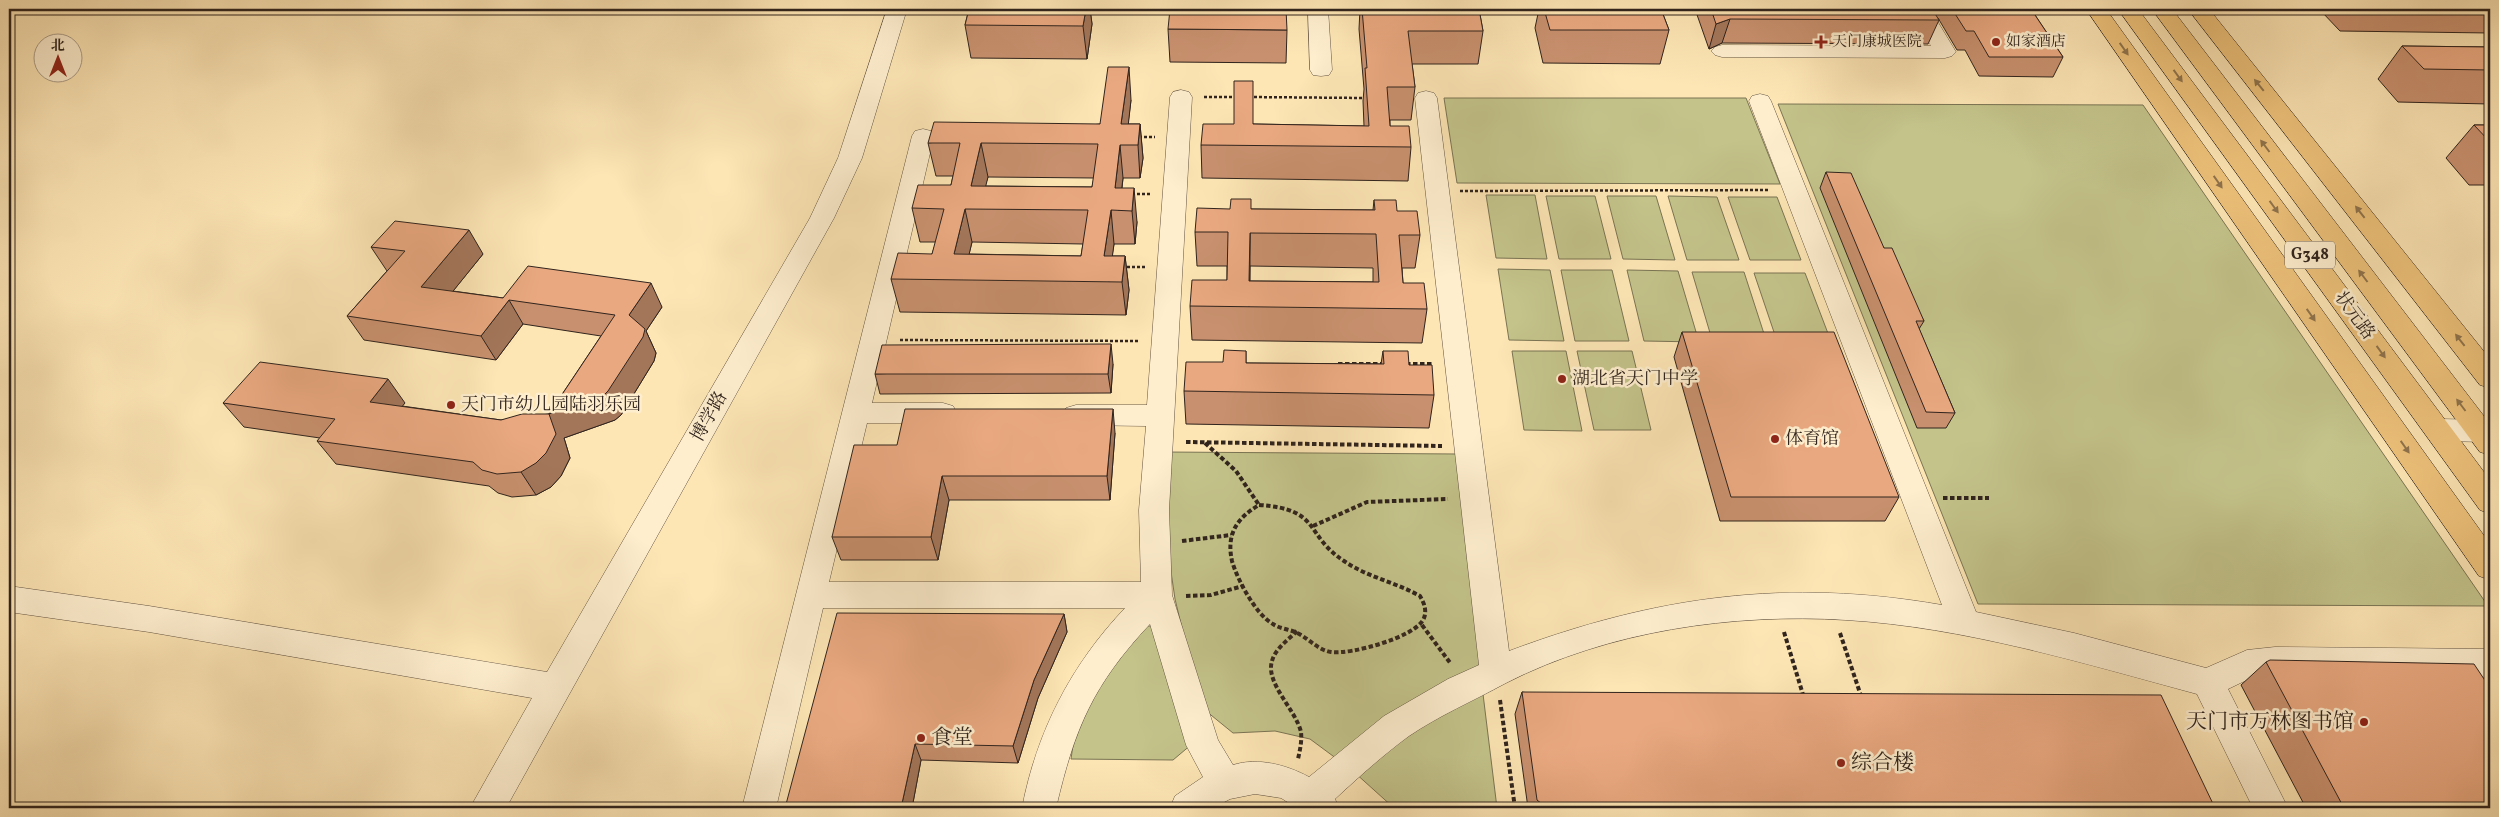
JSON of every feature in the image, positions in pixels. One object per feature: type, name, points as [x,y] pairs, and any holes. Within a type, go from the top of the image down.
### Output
[{"type":"highway","points":[[2096,9],[2490,567]]},
{"type":"highway","name":"状元路","points":[[2128,9],[2439,430],[2490,502]]},
{"type":"highway","name":"状元路","points":[[2162,9],[2487,436]]},
{"type":"highway","points":[[2198,9],[2490,378]]},
{"type":"street","name":"博学路","points":[[487,808],[557,688],[822,218],[850,158],[897,9]]},
{"type":"street","points":[[1318,9],[1321,70]]},
{"type":"street","points":[[1722,51],[1945,52],[1920,9]]},
{"type":"street","points":[[1181,97],[1158,429],[1154,542],[1158,595],[1203,745],[1224,782]]},
{"type":"street","points":[[1426,98],[1496,673]]},
{"type":"street","points":[[1760,101],[1914,498],[1965,624]]},
{"type":"street","points":[[760,808],[923,136]]},
{"type":"street","points":[[856,413],[963,414]]},
{"type":"street","points":[[1052,414],[1158,429]]},
{"type":"street","points":[[2439,430],[2487,436]]},
{"type":"street","points":[[811,595],[1158,595]]},
{"type":"street","points":[[1039,808],[1056,746],[1075,701],[1092,670],[1117,638],[1158,595]]},
{"type":"street","points":[[9,599],[149,619],[557,688]]},
{"type":"street","points":[[1187,808],[1204,793],[1224,782],[1247,778],[1270,778],[1309,797],[1358,756],[1407,720],[1467,686],[1580,638],[1616,628],[1702,611],[1776,606],[1831,606],[1891,612],[1965,624],[2069,646],[2208,684],[2247,664],[2275,661],[2490,662]]},
{"type":"street","points":[[2208,684],[2271,808]]},
{"type":"path","points":[[1181,97],[1367,98]]},
{"type":"path","points":[[1138,137],[1178,137]]},
{"type":"path","points":[[1437,191],[1795,190]]},
{"type":"path","points":[[1125,194],[1174,194]]},
{"type":"path","points":[[1120,267],[1169,267]]},
{"type":"path","points":[[873,340],[1164,341]]},
{"type":"path","points":[[1330,364],[1390,364]]},
{"type":"path","points":[[1399,364],[1458,364]]},
{"type":"path","points":[[1158,429],[1205,443],[1468,446]]},
{"type":"path","points":[[1205,443],[1240,473],[1259,505]]},
{"type":"path","points":[[1914,498],[1989,498]]},
{"type":"path","points":[[1313,526],[1367,502],[1475,499]]},
{"type":"path","points":[[1259,505],[1288,508],[1300,513],[1313,526],[1323,543],[1339,559],[1356,569],[1420,596],[1425,604],[1426,616],[1422,625],[1414,630],[1342,652],[1332,652],[1316,647],[1297,631],[1274,625],[1265,618],[1243,586],[1230,555],[1231,535],[1237,519],[1246,510],[1259,505]]},
{"type":"path","points":[[1154,542],[1206,539],[1231,535]]},
{"type":"path","points":[[1158,595],[1211,595],[1243,586]]},
{"type":"path","points":[[1776,606],[1807,707]]},
{"type":"path","points":[[1831,606],[1862,698]]},
{"type":"path","points":[[1422,625],[1467,686]]},
{"type":"path","points":[[1297,631],[1273,658],[1271,667],[1274,678],[1300,729],[1309,797]]},
{"type":"path","points":[[1496,673],[1515,808]]},
{"type":"green space","points":[[1444,98],[1746,98],[1780,184],[1457,183]]},
{"type":"green space","points":[[1778,104],[2143,105],[2488,606],[1978,604]]},
{"type":"green space","points":[[1486,195],[1535,195],[1547,259],[1496,258]]},
{"type":"green space","points":[[1546,196],[1595,196],[1611,259],[1559,259]]},
{"type":"green space","points":[[1607,196],[1656,196],[1675,260],[1623,259]]},
{"type":"green space","points":[[1668,196],[1717,197],[1739,260],[1687,260]]},
{"type":"green space","points":[[1728,197],[1777,197],[1801,260],[1750,260]]},
{"type":"green space","points":[[1498,269],[1550,270],[1564,341],[1509,340]]},
{"type":"green space","points":[[1561,270],[1612,270],[1629,341],[1575,341]]},
{"type":"green space","points":[[1627,270],[1678,271],[1699,342],[1644,341]]},
{"type":"green space","points":[[1692,272],[1744,272],[1767,343],[1713,343]]},
{"type":"green space","points":[[1754,273],[1805,273],[1832,344],[1778,344]]},
{"type":"green space","points":[[1512,351],[1566,351],[1582,431],[1524,430]]},
{"type":"green space","points":[[1577,351],[1632,351],[1651,430],[1594,430]]},
{"type":"green space","points":[[1164,452],[1458,454],[1481,664],[1337,759],[1310,739],[1275,731],[1233,733],[1206,711],[1189,657],[1175,599],[1168,551]]},
{"type":"green space","points":[[1141,626],[1155,626],[1192,744],[1173,760],[1071,759],[1076,724],[1092,691]]},
{"type":"green space","points":[[1483,694],[1497,808],[1394,808],[1354,772],[1451,708]]},
{"type":"building","points":[[969,9],[1086,9],[1083,26],[965,25]]},
{"type":"building","points":[[1170,9],[1286,9],[1287,30],[1168,29]]},
{"type":"building","points":[[1362,9],[1479,9],[1483,31],[1408,31],[1415,87],[1387,87],[1390,126],[1409,126],[1411,147],[1201,145],[1203,124],[1234,124],[1234,81],[1253,81],[1253,124],[1369,126]]},
{"type":"building","points":[[1544,9],[1661,9],[1669,30],[1550,30]]},
{"type":"building","points":[[1711,9],[1932,9],[1939,20],[1730,19],[1716,24]]},
{"type":"building","points":[[1952,9],[2031,9],[2063,57],[1989,57],[1974,31],[1966,31]]},
{"type":"building","points":[[2402,46],[2490,47],[2490,70],[2424,69]]},
{"type":"building","points":[[1108,67],[1129,67],[1121,124],[1140,124],[1138,145],[1120,145],[1115,188],[1134,188],[1132,211],[1111,210],[1104,256],[1125,256],[1122,282],[891,279],[898,253],[932,254],[944,209],[912,208],[918,185],[951,185],[960,143],[928,143],[934,122],[1100,124]],"holes":[[[981,143],[1098,144],[1092,187],[971,186]],[[965,209],[1088,210],[1081,256],[954,254]]]},
{"type":"building","points":[[2474,125],[2490,125],[2490,142]]},
{"type":"building","points":[[1826,172],[1851,173],[1884,248],[1892,248],[1924,321],[1916,321],[1955,413],[1926,412]]},
{"type":"building","points":[[1231,199],[1251,199],[1251,209],[1375,210],[1374,200],[1396,200],[1397,211],[1417,211],[1420,235],[1399,235],[1403,283],[1424,283],[1427,309],[1190,306],[1192,280],[1227,280],[1228,232],[1195,232],[1197,208],[1230,209]],"holes":[[[1250,233],[1376,234],[1379,282],[1249,281]]]},
{"type":"building","points":[[395,221],[469,230],[421,287],[503,298],[528,266],[651,283],[629,315],[645,329],[643,337],[608,391],[602,397],[549,414],[615,315],[509,300],[481,336],[347,316],[405,251],[371,247]]},
{"type":"building","name":"体育馆","points":[[1682,332],[1834,332],[1899,497],[1731,497]]},
{"type":"building","points":[[1111,344],[1108,374],[875,374],[882,345]]},
{"type":"building","points":[[1224,350],[1246,351],[1246,363],[1384,364],[1383,351],[1408,351],[1409,365],[1432,365],[1434,395],[1184,391],[1186,362],[1223,362]]},
{"type":"building","points":[[260,362],[388,379],[370,402],[501,420],[522,414],[549,414],[556,434],[546,453],[536,463],[521,472],[497,474],[482,470],[473,462],[317,441],[335,419],[223,403]]},
{"type":"building","points":[[905,409],[1113,409],[1107,476],[942,476],[931,537],[832,537],[854,445],[897,445]]},
{"type":"building","name":"食堂","points":[[837,613],[1064,614],[1034,680],[1013,746],[915,744],[901,808],[785,808]]},
{"type":"building","name":"天门市万林图书馆","points":[[2270,660],[2474,664],[2490,688],[2490,808],[2344,808],[2266,662]]},
{"type":"building","name":"综合楼","points":[[1522,692],[2161,695],[2215,808],[1547,808],[1537,800]]},
{"type":"place","name":"天门康城医院","points":[[1821,42]]},
{"type":"place","name":"如家酒店","points":[[1996,42]]},
{"type":"place","name":"湖北省天门中学","points":[[1562,379]]},
{"type":"place","name":"天门市幼儿园陆羽乐园","points":[[451,405]]},
{"type":"place","name":"体育馆","points":[[1775,439]]},
{"type":"place","name":"天门市万林图书馆","points":[[2364,722]]},
{"type":"place","name":"食堂","points":[[921,738]]},
{"type":"place","name":"综合楼","points":[[1841,763]]}]
